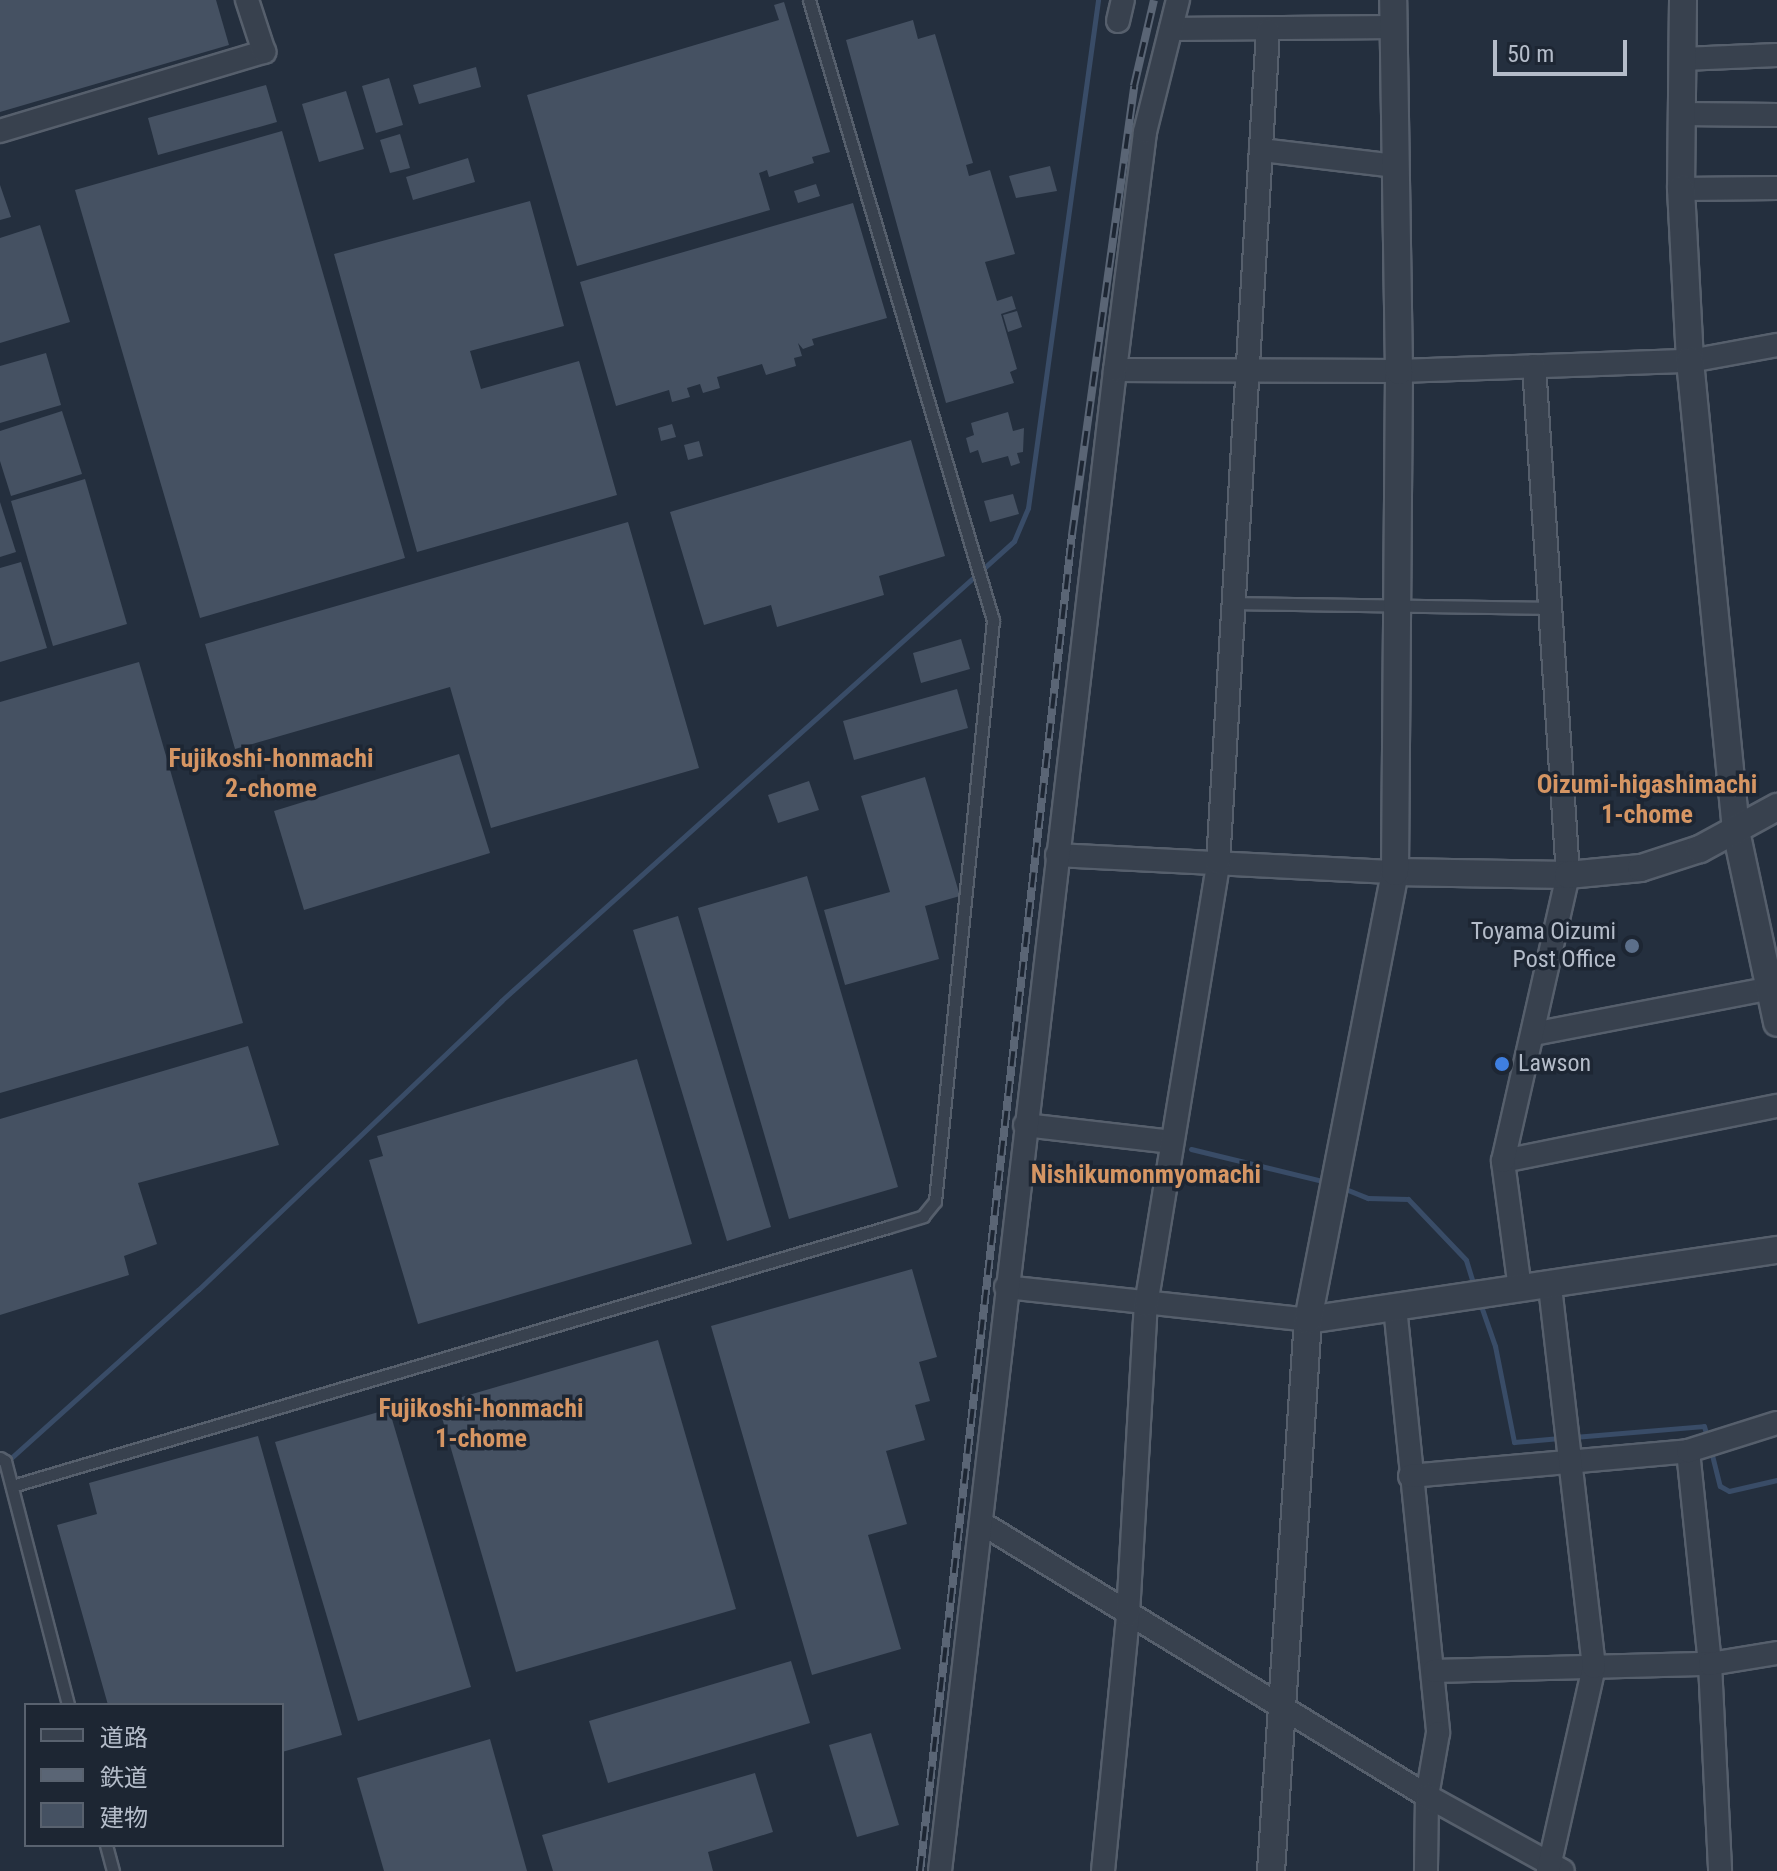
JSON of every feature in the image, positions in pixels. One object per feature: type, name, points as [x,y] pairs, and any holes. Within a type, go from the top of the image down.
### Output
[{"type":"street","points":[[0,131],[264,52],[247,0]]},
{"type":"street","points":[[940,1871],[983,1524],[1025,1125],[1145,132],[1178,0]]},
{"type":"street","points":[[1271,1871],[1308,1320],[1395,872],[1399,371],[1393,0]]},
{"type":"street","points":[[1683,0],[1681,189],[1690,361],[1736,831],[1773,988],[1777,1023]]},
{"type":"street","points":[[1171,29],[1393,27]]},
{"type":"street","points":[[1103,1871],[1128,1614],[1146,1305],[1218,863],[1268,30]]},
{"type":"street","points":[[1683,59],[1777,55]]},
{"type":"street","points":[[1682,114],[1777,115]]},
{"type":"street","points":[[1261,150],[1395,166]]},
{"type":"street","points":[[1681,189],[1777,188]]},
{"type":"street","points":[[1115,370],[1399,371],[1690,361],[1777,345]]},
{"type":"street","points":[[1520,1289],[1503,1161],[1568,875],[1534,366]]},
{"type":"street","points":[[1057,855],[1395,872],[1568,875],[1641,868],[1700,849],[1777,807]]},
{"type":"street","points":[[1533,1034],[1773,988]]},
{"type":"street","points":[[1503,1161],[1777,1106]]},
{"type":"street","points":[[1025,1125],[1172,1142]]},
{"type":"street","points":[[1006,1287],[1146,1305],[1308,1320],[1777,1250]]},
{"type":"street","points":[[983,1524],[1427,1796],[1553,1868],[1594,1667],[1550,1284]]},
{"type":"street","points":[[1395,1307],[1438,1733],[1427,1796],[1426,1871]]},
{"type":"street","points":[[1410,1476],[1688,1451],[1777,1423]]},
{"type":"street","points":[[1688,1451],[1710,1664],[1720,1871]]},
{"type":"street","points":[[1434,1671],[1710,1664],[1777,1653]]},
{"type":"lane","points":[[12,1486],[888,1227],[923,1216],[935,1201],[993,620],[809,0]]},
{"type":"lane","points":[[1234,603],[1550,608]]},
{"type":"lane","points":[[0,1458],[12,1486],[67,1703]]},
{"type":"lane","points":[[107,1847],[113,1871]]},
{"type":"building","points":[[0,0],[216,0],[229,45],[0,112]]},
{"type":"building","points":[[784,2],[830,152],[812,157],[814,163],[769,177],[767,170],[759,173],[770,210],[577,266],[527,95],[779,20],[774,5]]},
{"type":"building","points":[[913,20],[918,39],[935,34],[973,163],[966,165],[969,176],[990,170],[1015,254],[985,262],[997,301],[1012,296],[1016,309],[1001,314],[1017,369],[1010,372],[1014,383],[946,403],[846,40]]},
{"type":"building","points":[[476,67],[481,87],[419,104],[413,85]]},
{"type":"building","points":[[389,78],[403,125],[376,133],[362,86]]},
{"type":"building","points":[[266,85],[277,122],[158,155],[148,118]]},
{"type":"building","points":[[346,91],[364,149],[319,162],[302,104]]},
{"type":"building","points":[[282,131],[405,558],[200,618],[75,190]]},
{"type":"building","points":[[400,134],[410,168],[390,173],[380,140]]},
{"type":"building","points":[[468,158],[475,182],[413,200],[406,177]]},
{"type":"building","points":[[1050,166],[1057,191],[1016,198],[1009,176]]},
{"type":"building","points":[[816,184],[820,196],[798,203],[794,191]]},
{"type":"building","points":[[0,185],[11,217],[0,220]]},
{"type":"building","points":[[530,201],[564,326],[470,351],[481,389],[579,361],[617,495],[417,552],[334,254]]},
{"type":"building","points":[[853,203],[887,318],[812,339],[814,345],[803,349],[798,343],[802,356],[794,358],[796,366],[766,375],[762,364],[717,377],[720,388],[703,393],[700,384],[687,388],[690,397],[672,402],[669,390],[616,406],[580,282]]},
{"type":"building","points":[[40,225],[70,322],[0,343],[0,238]]},
{"type":"building","points":[[1017,311],[1022,327],[1008,332],[1003,315]]},
{"type":"building","points":[[46,353],[61,405],[0,423],[0,366]]},
{"type":"building","points":[[62,411],[82,474],[11,496],[0,461],[0,431]]},
{"type":"building","points":[[1008,412],[1013,431],[1024,428],[1023,452],[1017,453],[1020,463],[1011,466],[1008,456],[982,463],[978,450],[970,453],[966,438],[974,435],[971,423]]},
{"type":"building","points":[[672,424],[676,437],[661,441],[658,428]]},
{"type":"building","points":[[911,440],[945,556],[879,576],[884,595],[777,627],[771,605],[704,625],[670,512]]},
{"type":"building","points":[[699,441],[703,456],[688,460],[684,445]]},
{"type":"building","points":[[85,479],[127,624],[53,646],[11,501]]},
{"type":"building","points":[[1013,494],[1019,514],[990,522],[984,501]]},
{"type":"building","points":[[0,502],[16,552],[0,557]]},
{"type":"building","points":[[628,522],[699,768],[491,828],[450,687],[235,749],[205,644]]},
{"type":"building","points":[[21,562],[47,648],[0,662],[0,568]]},
{"type":"building","points":[[961,639],[970,669],[921,683],[913,653]]},
{"type":"building","points":[[139,662],[243,1023],[0,1093],[0,702]]},
{"type":"building","points":[[957,689],[968,728],[854,760],[843,721]]},
{"type":"building","points":[[459,754],[490,853],[304,910],[274,811]]},
{"type":"building","points":[[925,777],[960,896],[925,906],[939,959],[845,985],[824,910],[890,892],[861,796]]},
{"type":"building","points":[[809,781],[819,810],[778,823],[768,795]]},
{"type":"building","points":[[807,876],[898,1187],[789,1219],[698,908]]},
{"type":"building","points":[[678,916],[771,1227],[727,1241],[633,930]]},
{"type":"building","points":[[248,1046],[279,1145],[138,1183],[157,1244],[124,1256],[129,1275],[0,1315],[0,1119]]},
{"type":"building","points":[[637,1059],[692,1244],[418,1324],[369,1160],[383,1156],[377,1136]]},
{"type":"building","points":[[912,1269],[937,1357],[919,1362],[930,1401],[915,1405],[925,1440],[886,1451],[907,1524],[868,1535],[901,1649],[812,1675],[711,1326]]},
{"type":"building","points":[[658,1340],[736,1609],[516,1672],[438,1404]]},
{"type":"building","points":[[389,1409],[471,1687],[358,1721],[275,1442]]},
{"type":"building","points":[[258,1436],[342,1735],[284,1751],[284,1703],[107,1703],[57,1525],[97,1514],[89,1483]]},
{"type":"building","points":[[791,1661],[810,1723],[608,1783],[589,1721]]},
{"type":"building","points":[[871,1733],[899,1825],[857,1837],[829,1745]]},
{"type":"building","points":[[490,1739],[527,1871],[384,1871],[357,1778]]},
{"type":"building","points":[[755,1773],[773,1832],[708,1852],[713,1871],[553,1871],[542,1835]]},
{"type":"waterway","points":[[0,1468],[198,1290],[501,1001],[1014,541],[1028,508],[1098,0]]},
{"type":"waterway","points":[[1191,1149],[1326,1182]]},
{"type":"waterway","points":[[1343,1188],[1368,1198],[1408,1199],[1466,1260],[1474,1286]]},
{"type":"waterway","points":[[1480,1303],[1495,1346],[1514,1442],[1560,1438]]},
{"type":"waterway","points":[[1574,1437],[1704,1426],[1707,1437]]},
{"type":"waterway","points":[[1711,1451],[1720,1486],[1729,1491],[1777,1480]]},
{"type":"railway","points":[[920,1871],[1072,535],[1134,86],[1154,0]]},
{"type":"place","name":"Toyama Oizumi Post Office","points":[[1632,946]]},
{"type":"place","name":"Lawson","points":[[1502,1064]]},
{"type":"district","name":"Fujikoshi-honmachi 2-chome","points":[[271,774]]},
{"type":"district","name":"Oizumi-higashimachi 1-chome","points":[[1647,800]]},
{"type":"district","name":"Nishikumonmyomachi","points":[[1146,1175]]},
{"type":"district","name":"Fujikoshi-honmachi 1-chome","points":[[481,1424]]}]
